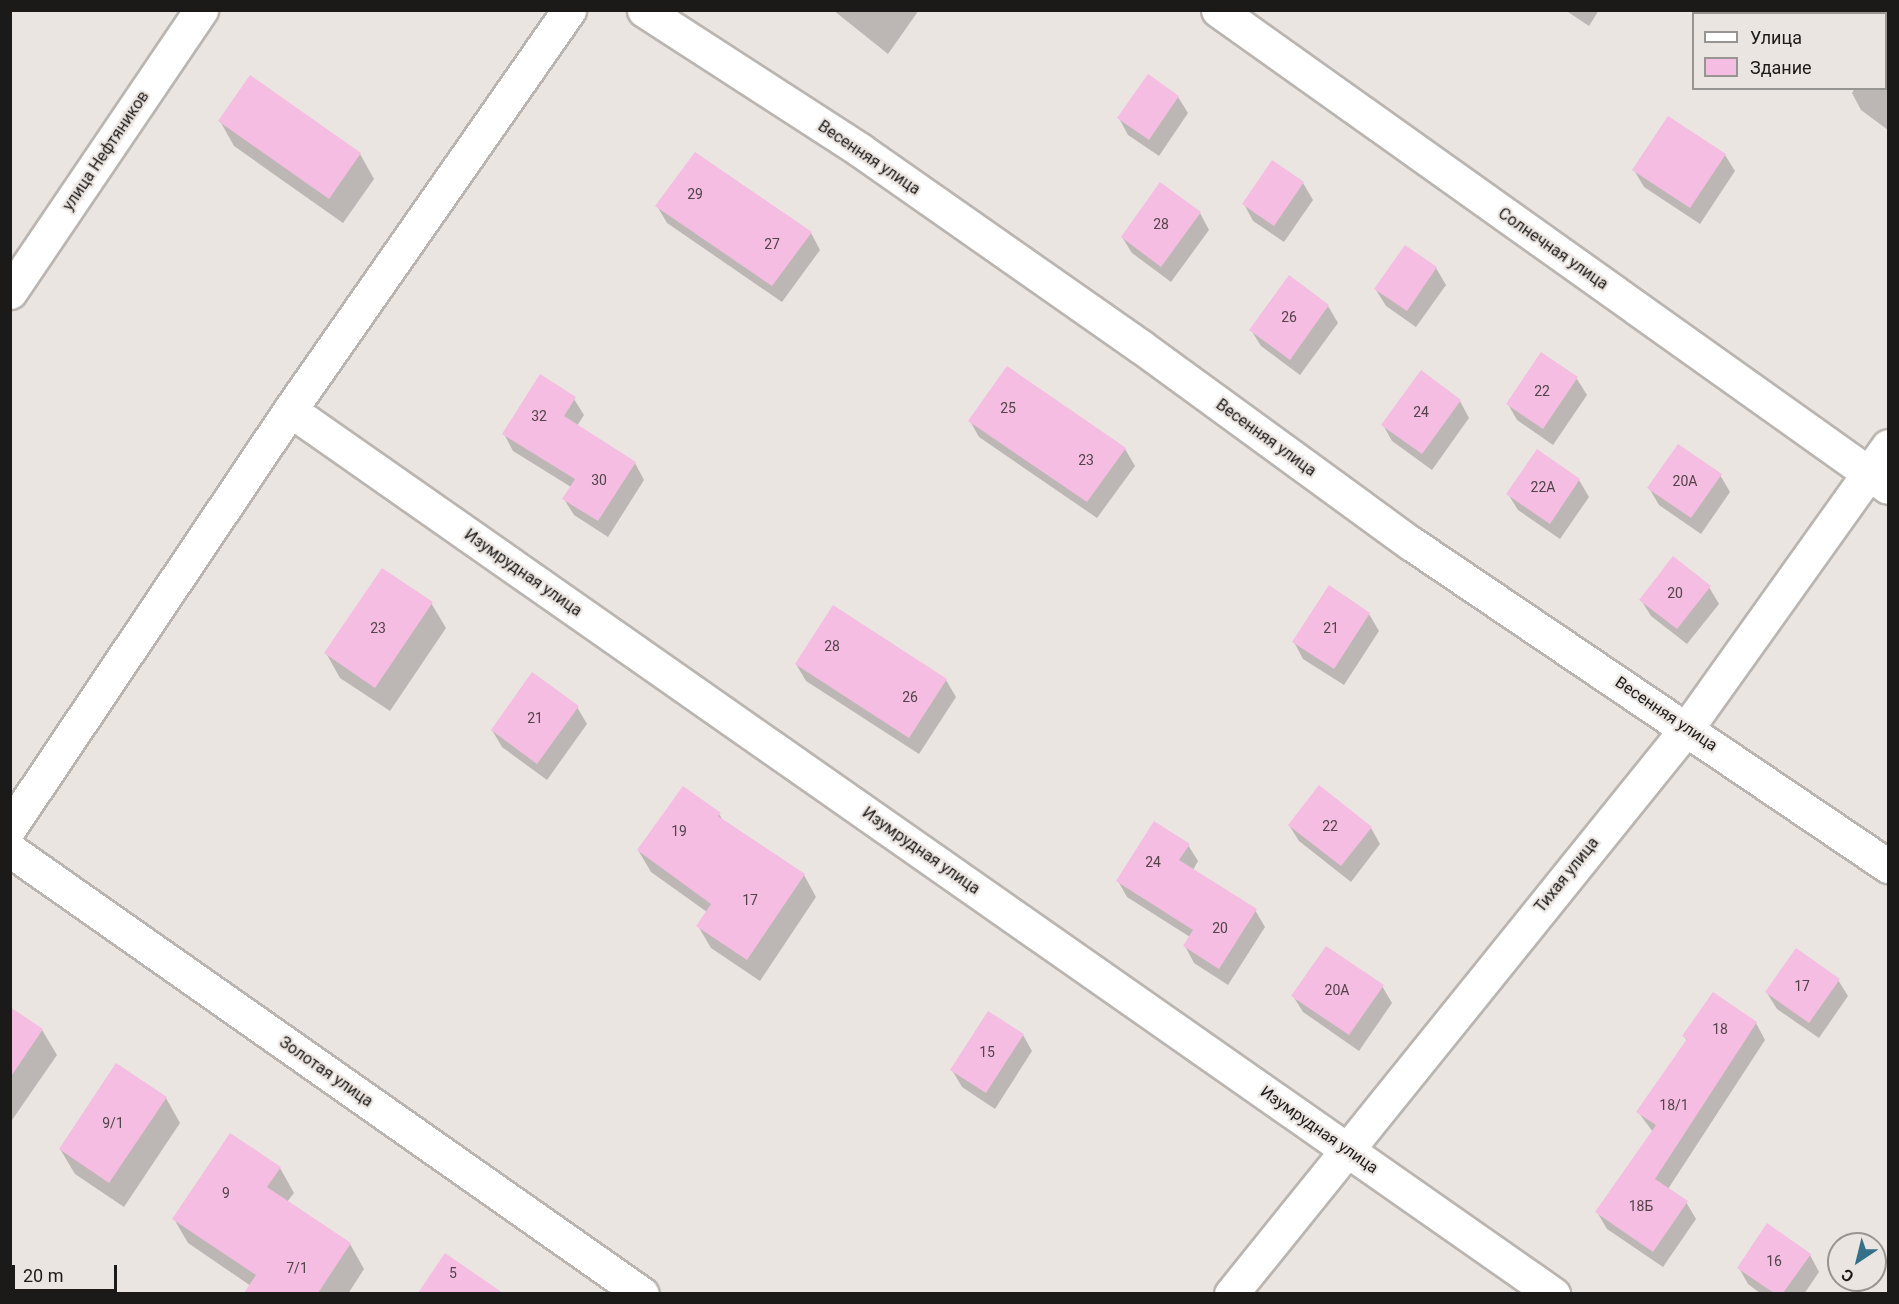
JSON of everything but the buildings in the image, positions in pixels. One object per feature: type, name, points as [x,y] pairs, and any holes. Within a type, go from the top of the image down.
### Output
[{"type":"street","name":"улица Нефтяников","points":[[10,292],[201,10]]},
{"type":"street","points":[[10,826],[290,410],[569,10]]},
{"type":"street","name":"Весенняя улица","points":[[644,10],[860,150],[1140,346],[1412,544],[1888,866]]},
{"type":"street","name":"Солнечная улица","points":[[1218,10],[1878,480]]},
{"type":"street","name":"Изумрудная улица","points":[[290,410],[1553,1293]]},
{"type":"street","name":"Тихая улица","points":[[1231,1293],[1345,1148],[1687,728],[1878,480],[1888,446]]},
{"type":"street","name":"Золотая улица","points":[[10,850],[642,1293]]}]
